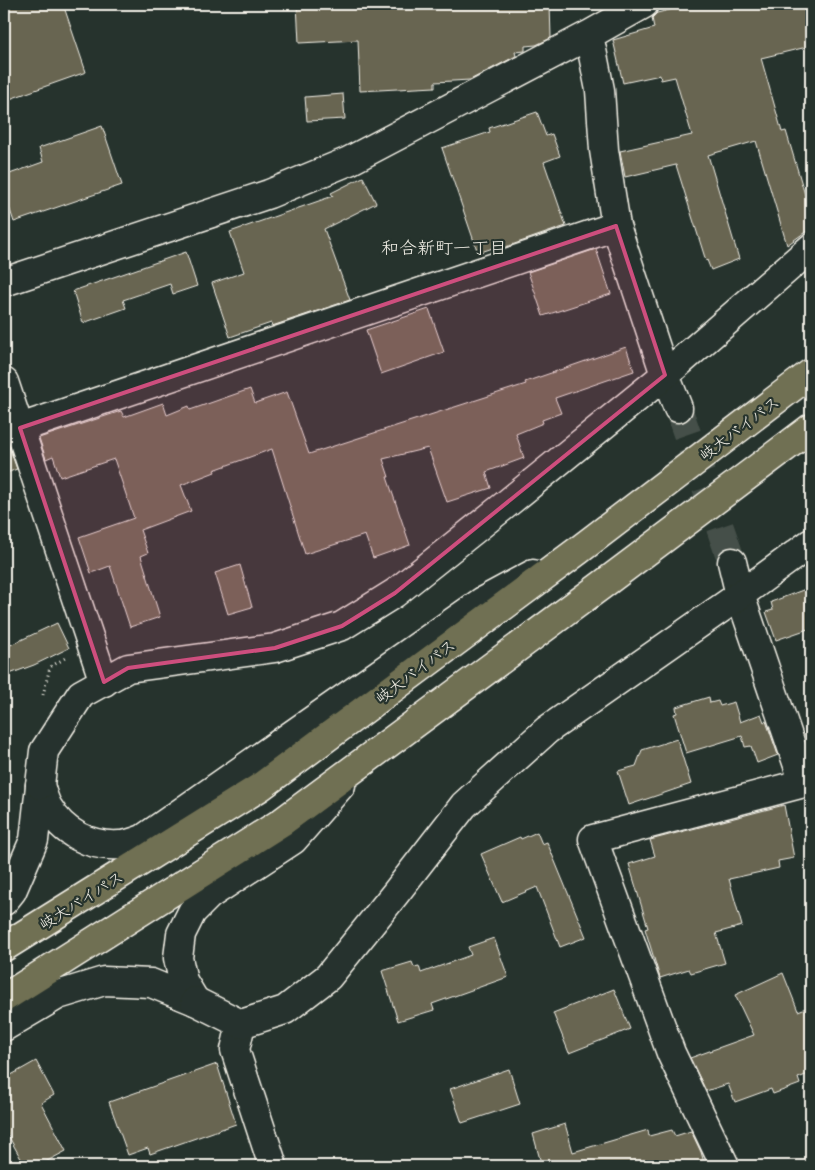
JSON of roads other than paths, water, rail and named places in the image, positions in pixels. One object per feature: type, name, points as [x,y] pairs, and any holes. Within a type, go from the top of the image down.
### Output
[{"type":"highway","name":"岐大バイパス","points":[[4,948],[260,787],[579,550],[811,374]]},
{"type":"highway","points":[[4,998],[282,822],[811,428]]},
{"type":"street","points":[[4,282],[269,194],[340,164],[602,20],[644,4]]},
{"type":"street","points":[[602,20],[600,90],[604,150],[616,226],[678,408]]},
{"type":"street","points":[[20,428],[616,226]]},
{"type":"street","points":[[4,901],[12,891],[34,840],[44,751],[81,694],[128,668],[275,648],[342,626],[395,593],[666,375],[811,248]]},
{"type":"street","points":[[4,382],[104,682]]},
{"type":"street","points":[[4,1027],[58,995],[104,981],[151,983],[195,1001],[241,1024],[285,1010],[328,976],[464,805],[547,730],[811,543]]},
{"type":"street","points":[[40,784],[47,806],[51,812],[60,824],[78,837],[99,844],[122,845],[143,839],[483,601],[579,550]]},
{"type":"street","points":[[726,1166],[671,1053],[593,840],[808,785],[740,595],[732,562]]},
{"type":"street","points":[[195,1001],[182,981],[178,958],[181,934],[192,912],[209,896],[293,840],[357,767]]},
{"type":"street","points":[[241,1024],[235,1050],[273,1166]]},
{"type":"tunnel","points":[[678,408],[732,562]]},
{"type":"district","name":"和合新町一丁目","points":[[444,248]]}]
